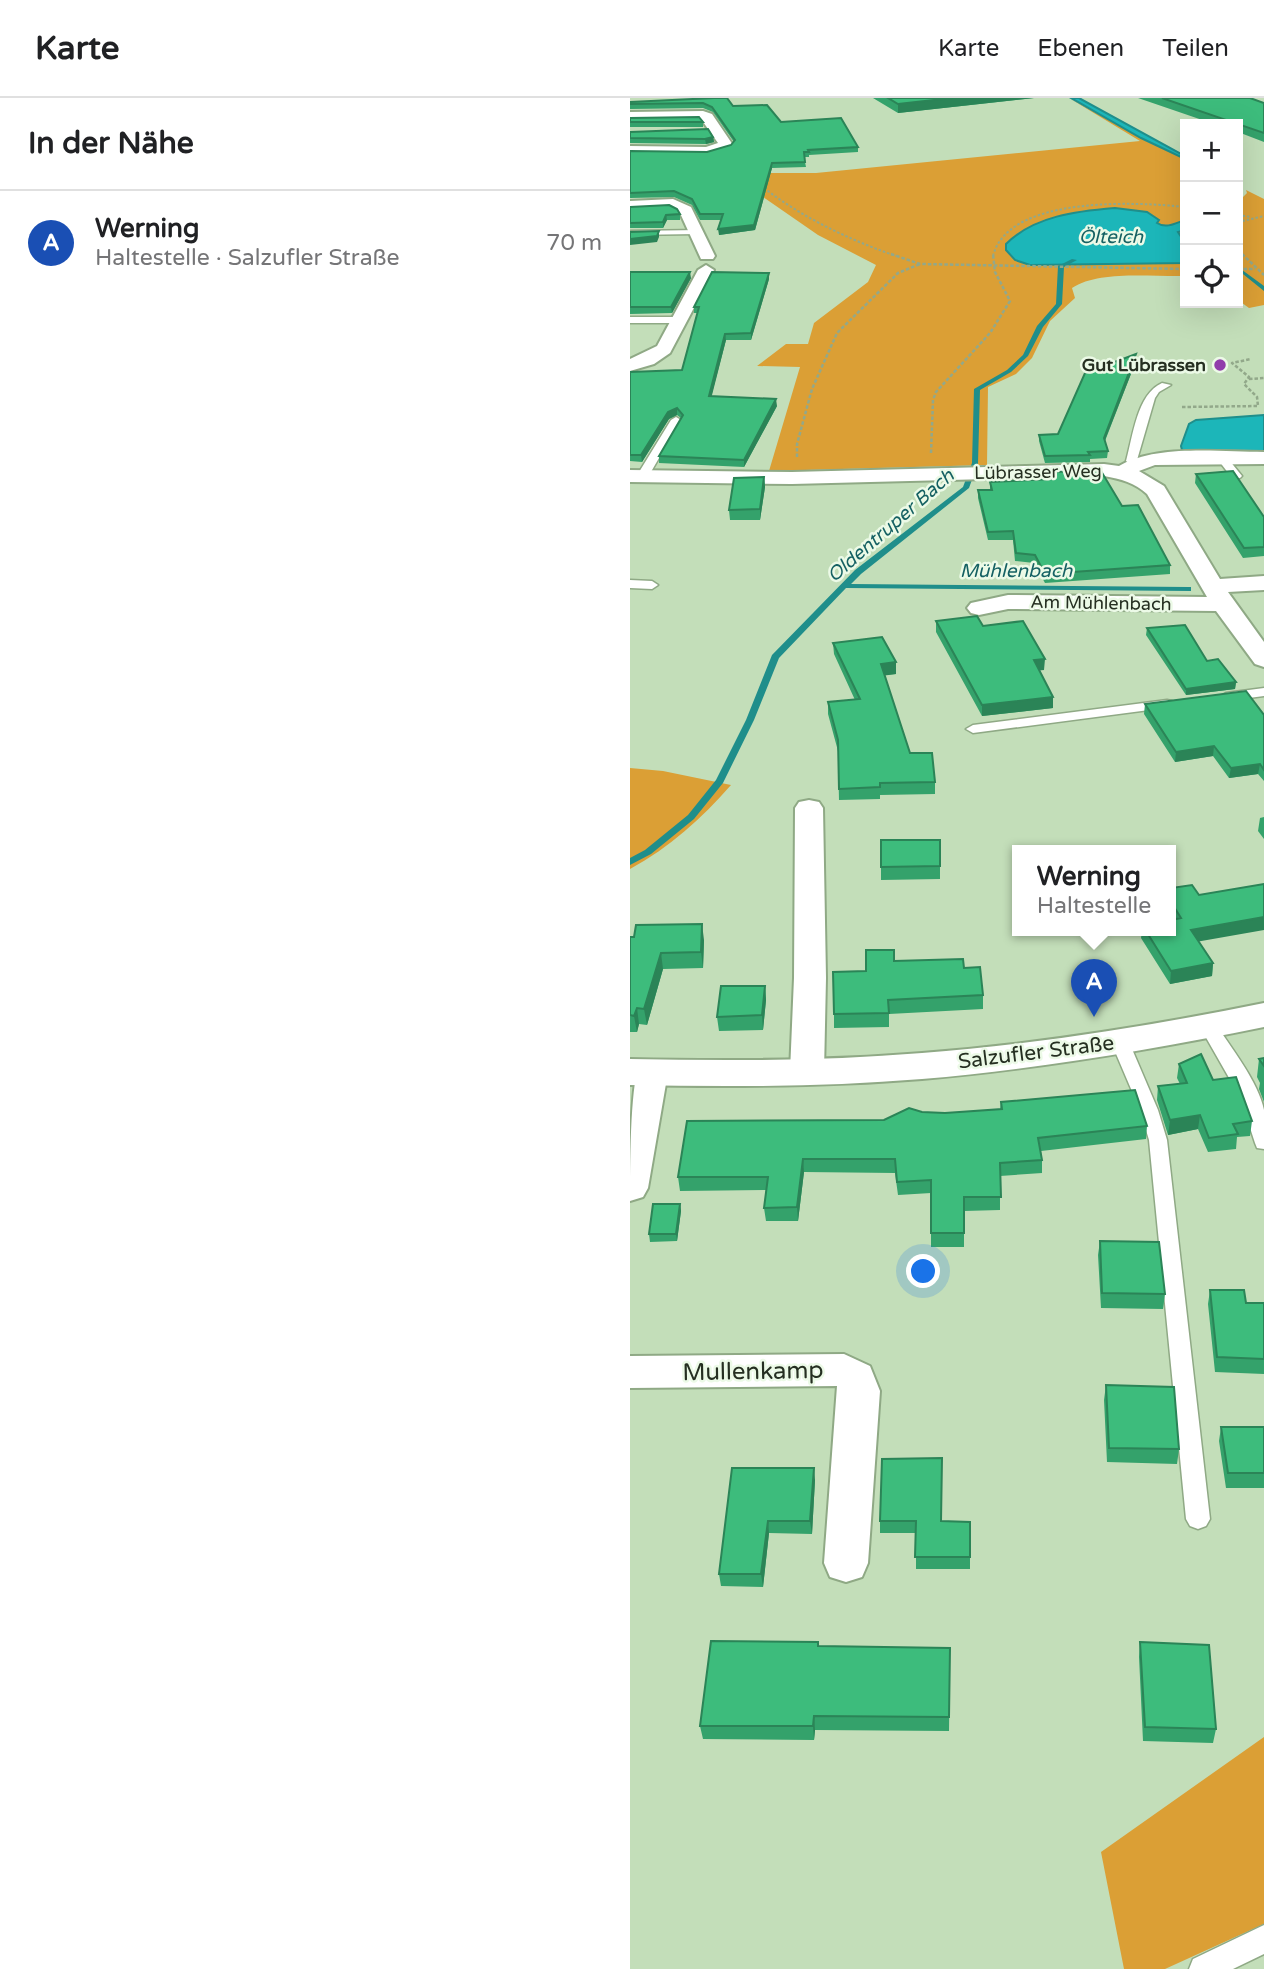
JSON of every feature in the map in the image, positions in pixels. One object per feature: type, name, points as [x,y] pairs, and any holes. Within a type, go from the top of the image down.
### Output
[{"type":"street","points":[[630,116],[699,114],[707,117],[726,145],[720,149],[630,150]]},
{"type":"street","points":[[630,206],[673,203],[686,210],[697,232],[707,263],[664,349],[647,360],[630,365]]},
{"type":"street","points":[[1130,469],[1165,458],[1264,458]]},
{"type":"street","name":"Lübrasser Weg","points":[[636,476],[792,478],[1130,469],[1156,491],[1217,595],[1264,659]]},
{"type":"street","name":"Am Mühlenbach","points":[[979,608],[1008,602],[1217,595],[1264,583]]},
{"type":"street","points":[[807,1072],[810,978],[809,808]]},
{"type":"street","name":"Salzufler Straße","points":[[640,1072],[807,1072],[979,1059],[1120,1042],[1264,1015]]},
{"type":"street","points":[[630,1188],[640,1072]]},
{"type":"street","name":"Mullenkamp","points":[[630,1372],[844,1370],[856,1377],[859,1391],[846,1563]]},
{"type":"lane","points":[[630,233],[697,232]]},
{"type":"lane","points":[[630,320],[679,320]]},
{"type":"lane","points":[[1130,469],[1150,398],[1155,390],[1166,384]]},
{"type":"lane","points":[[636,476],[676,420]]},
{"type":"lane","points":[[1221,457],[1236,476]]},
{"type":"lane","points":[[630,584],[652,585]]},
{"type":"lane","points":[[1209,699],[1264,692]]},
{"type":"lane","points":[[973,729],[1181,702]]},
{"type":"lane","points":[[1209,1027],[1235,1069],[1257,1114],[1264,1143]]},
{"type":"lane","points":[[1120,1042],[1158,1140],[1198,1519]]},
{"type":"lane","points":[[1203,1969],[1264,1940]]},
{"type":"path","points":[[760,185],[784,203],[865,245],[920,264],[1180,269]]},
{"type":"path","points":[[940,474],[933,400],[936,392],[1002,318],[1010,302],[1008,293],[993,267],[993,253],[1001,238],[1023,224],[1047,214],[1118,203],[1180,207]]},
{"type":"path","points":[[1243,216],[1254,217]]},
{"type":"path","points":[[1243,220],[1264,216]]},
{"type":"path","points":[[1243,255],[1264,275]]},
{"type":"path","points":[[792,478],[797,444],[812,389],[838,333],[898,273],[920,264]]},
{"type":"path","points":[[1243,269],[1256,269]]},
{"type":"path","points":[[1249,379],[1232,363],[1251,359]]},
{"type":"path","points":[[1182,407],[1258,406],[1257,397],[1244,384],[1249,379],[1264,378]]},
{"type":"shaded area","points":[[1069,98],[1180,157],[1180,276],[1111,277],[1083,282],[1072,288],[1075,298],[1050,321],[1032,358],[1016,374],[988,387],[987,465],[769,471],[800,367],[757,366],[786,344],[808,344],[814,323],[868,282],[876,265],[818,235],[734,177],[741,173],[816,173],[1140,141]]},
{"type":"shaded area","points":[[1246,190],[1264,199],[1264,305],[1249,308],[1243,304],[1243,197],[1247,193]]},
{"type":"shaded area","points":[[630,768],[663,771],[731,785],[684,832],[630,869]]},
{"type":"shaded area","points":[[1264,1737],[1264,1924],[1165,1969],[1124,1969],[1101,1852]]},
{"type":"water","points":[[1071,98],[1079,98],[1180,153],[1180,157]]},
{"type":"water","name":"Ölteich","points":[[1115,208],[1147,212],[1159,220],[1157,223],[1164,225],[1180,222],[1180,263],[1030,265],[1015,260],[1006,250],[1006,244],[1030,227],[1071,213]]},
{"type":"water","points":[[1264,415],[1264,455],[1191,454],[1182,450],[1189,424],[1196,420]]},
{"type":"building","points":[[727,98],[733,106],[767,105],[781,122],[841,118],[858,147],[808,150],[809,152],[804,152],[805,162],[772,163],[754,225],[718,229],[723,214],[700,214],[692,199],[674,191],[630,193],[630,151],[707,152],[731,145],[735,140],[712,107],[703,103],[630,102]]},
{"type":"building","points":[[888,98],[952,98],[898,104]]},
{"type":"building","points":[[1162,98],[1250,98],[1264,103],[1264,133],[1243,126],[1243,119],[1223,119]]},
{"type":"building","points":[[699,117],[703,122],[630,122],[630,118]]},
{"type":"building","points":[[708,129],[713,137],[705,139],[630,138],[630,132]]},
{"type":"building","points":[[669,205],[680,214],[666,215],[663,222],[630,223],[630,207]]},
{"type":"building","points":[[659,231],[657,236],[630,239],[630,232]]},
{"type":"building","points":[[630,272],[690,272],[671,307],[630,307]]},
{"type":"building","points":[[712,272],[769,273],[751,333],[725,334],[709,396],[776,399],[744,460],[659,456],[683,415],[677,408],[668,412],[641,455],[630,455],[630,372],[682,370],[699,307],[694,307]]},
{"type":"building","points":[[1136,354],[1104,438],[1108,451],[1088,452],[1090,455],[1045,456],[1039,435],[1058,434],[1085,373]]},
{"type":"building","points":[[1101,471],[1122,506],[1138,505],[1170,565],[1045,574],[1035,555],[1016,553],[1013,531],[988,532],[978,490],[992,490],[990,482],[1052,479],[1050,472]]},
{"type":"building","points":[[1233,471],[1264,517],[1264,547],[1244,548],[1196,474]]},
{"type":"building","points":[[764,477],[760,509],[729,510],[734,478]]},
{"type":"building","points":[[977,616],[983,626],[1023,621],[1045,659],[1034,660],[1053,697],[982,705],[936,621]]},
{"type":"building","points":[[1185,625],[1207,661],[1218,659],[1236,682],[1186,689],[1147,628]]},
{"type":"building","points":[[882,637],[896,662],[881,664],[910,753],[932,753],[935,782],[880,783],[880,787],[839,789],[838,740],[828,702],[860,699],[833,643]]},
{"type":"building","points":[[1246,691],[1264,715],[1264,770],[1260,764],[1231,768],[1214,746],[1176,752],[1145,704]]},
{"type":"building","points":[[881,840],[940,840],[940,866],[881,867]]},
{"type":"building","points":[[1264,884],[1264,917],[1191,930],[1213,963],[1171,971],[1149,936],[1176,936],[1176,919],[1181,918],[1176,910],[1176,887],[1192,885],[1199,895]]},
{"type":"building","points":[[702,924],[701,952],[661,953],[644,1009],[637,1008],[634,1016],[630,1015],[630,937],[634,937],[636,925]]},
{"type":"building","points":[[866,950],[894,950],[894,961],[963,959],[964,968],[980,967],[983,995],[888,1000],[889,1013],[834,1014],[833,972],[866,971]]},
{"type":"building","points":[[721,986],[765,986],[762,1015],[717,1017]]},
{"type":"building","points":[[1201,1054],[1213,1080],[1236,1077],[1252,1121],[1233,1124],[1238,1134],[1209,1138],[1200,1115],[1170,1120],[1158,1086],[1187,1083],[1179,1064]]},
{"type":"building","points":[[1135,1090],[1147,1126],[1038,1138],[1042,1160],[1000,1163],[1001,1197],[964,1197],[964,1233],[931,1233],[931,1180],[897,1182],[895,1159],[803,1159],[797,1207],[764,1208],[768,1177],[678,1177],[687,1121],[884,1120],[909,1108],[922,1112],[945,1113],[1002,1109],[1001,1102]]},
{"type":"building","points":[[653,1204],[680,1204],[676,1234],[649,1234]]},
{"type":"building","points":[[1100,1241],[1159,1242],[1165,1294],[1102,1293]]},
{"type":"building","points":[[1210,1290],[1244,1290],[1246,1303],[1264,1303],[1264,1359],[1217,1357]]},
{"type":"building","points":[[1106,1385],[1174,1387],[1179,1449],[1109,1448]]},
{"type":"building","points":[[1221,1427],[1264,1427],[1264,1473],[1228,1473]]},
{"type":"building","points":[[942,1458],[941,1521],[970,1522],[970,1557],[915,1557],[916,1521],[880,1521],[882,1459]]},
{"type":"building","points":[[732,1468],[814,1468],[810,1521],[768,1521],[761,1574],[719,1574]]},
{"type":"building","points":[[711,1641],[818,1642],[818,1646],[950,1648],[949,1717],[814,1716],[813,1726],[700,1726]]},
{"type":"building","points":[[1140,1642],[1209,1645],[1216,1729],[1145,1727]]},
{"type":"waterway","name":"Oldentruper Bach","points":[[844,586],[858,572],[966,488],[975,463],[977,389],[1009,371],[1025,356],[1040,326],[1059,304],[1061,266],[1074,260]]},
{"type":"waterway","points":[[1243,272],[1264,289]]},
{"type":"waterway","name":"Oldentruper Bach","points":[[630,862],[648,852],[691,817],[720,781],[750,720],[775,657],[844,586]]},
{"type":"waterway","name":"Mühlenbach","points":[[844,586],[1188,589]]},
{"type":"place","name":"Gut Lübrassen","points":[[1220,365]]},
{"type":"place","name":"Werning","points":[[1094,1017]]}]
